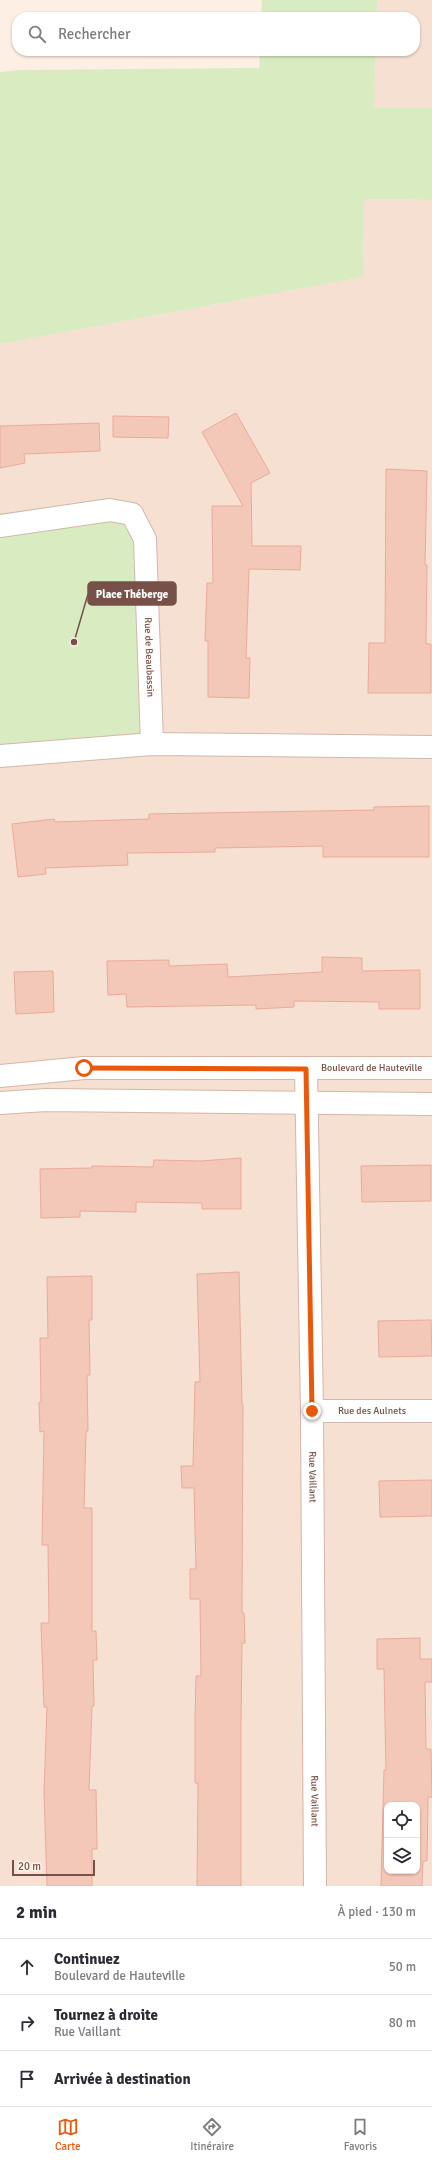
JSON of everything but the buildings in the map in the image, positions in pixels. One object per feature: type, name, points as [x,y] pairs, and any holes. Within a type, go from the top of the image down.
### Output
[{"type":"street","name":"Rue de Beaubassin","points":[[0,526],[110,510],[132,514],[145,540],[152,744]]},
{"type":"street","points":[[0,756],[152,744],[432,746]]},
{"type":"street","name":"Boulevard de Hauteville","points":[[0,1076],[84,1068],[432,1068]]},
{"type":"street","name":"Rue Vaillant","points":[[306,1069],[312,1411],[315,1886]]},
{"type":"street","points":[[0,1103],[46,1100],[432,1104]]},
{"type":"street","name":"Rue des Aulnets","points":[[312,1411],[432,1411]]},
{"type":"shaded area","points":[[377,0],[432,0],[432,108],[374,108],[376,56],[420,56],[420,12],[377,12]]},
{"type":"shaded area","points":[[364,199],[432,200],[432,1886],[0,1886],[0,344],[363,277]]},
{"type":"green space","points":[[262,0],[377,0],[377,12],[261,12]]},
{"type":"green space","points":[[260,56],[376,56],[374,108],[432,108],[432,200],[364,199],[363,277],[0,344],[0,72],[19,70],[259,68]]},
{"type":"green space","points":[[132,514],[152,744],[0,756],[0,526]]},
{"type":"place","name":"Place Théberge","points":[[74,642]]},
{"type":"route","points":[[84,1068],[306,1069],[312,1411]]}]
